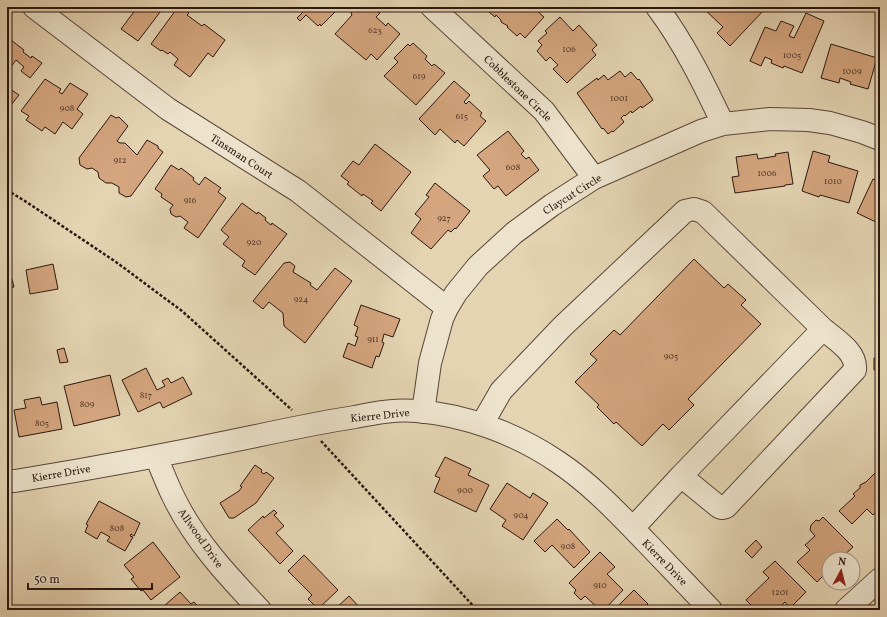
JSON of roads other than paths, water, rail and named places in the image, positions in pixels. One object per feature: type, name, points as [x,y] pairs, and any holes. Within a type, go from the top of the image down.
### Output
[{"type":"street","name":"Tinsman Court","points":[[34,7],[168,109],[298,191],[447,308]]},
{"type":"street","name":"Cobblestone Circle","points":[[432,7],[544,111],[594,178]]},
{"type":"street","points":[[657,7],[697,70],[723,124]]},
{"type":"street","name":"Claycut Circle","points":[[423,412],[430,364],[442,319],[456,293],[478,266],[514,233],[552,205],[594,178],[701,131],[723,124],[770,119],[809,120],[836,125],[862,132],[880,139]]},
{"type":"street","points":[[482,424],[501,391],[562,327],[685,212],[694,209],[703,212],[823,329],[852,355],[856,363],[855,370],[726,507],[719,507],[681,476]]},
{"type":"street","points":[[633,528],[823,329]]},
{"type":"street","name":"Kierre Drive","points":[[7,481],[15,481],[156,457],[381,412],[423,412],[482,424],[514,437],[557,461],[596,492],[633,528],[711,610]]},
{"type":"street","name":"Allwood Drive","points":[[156,457],[173,497],[195,535],[223,571],[260,610]]},
{"type":"street","points":[[846,610],[880,579]]}]
